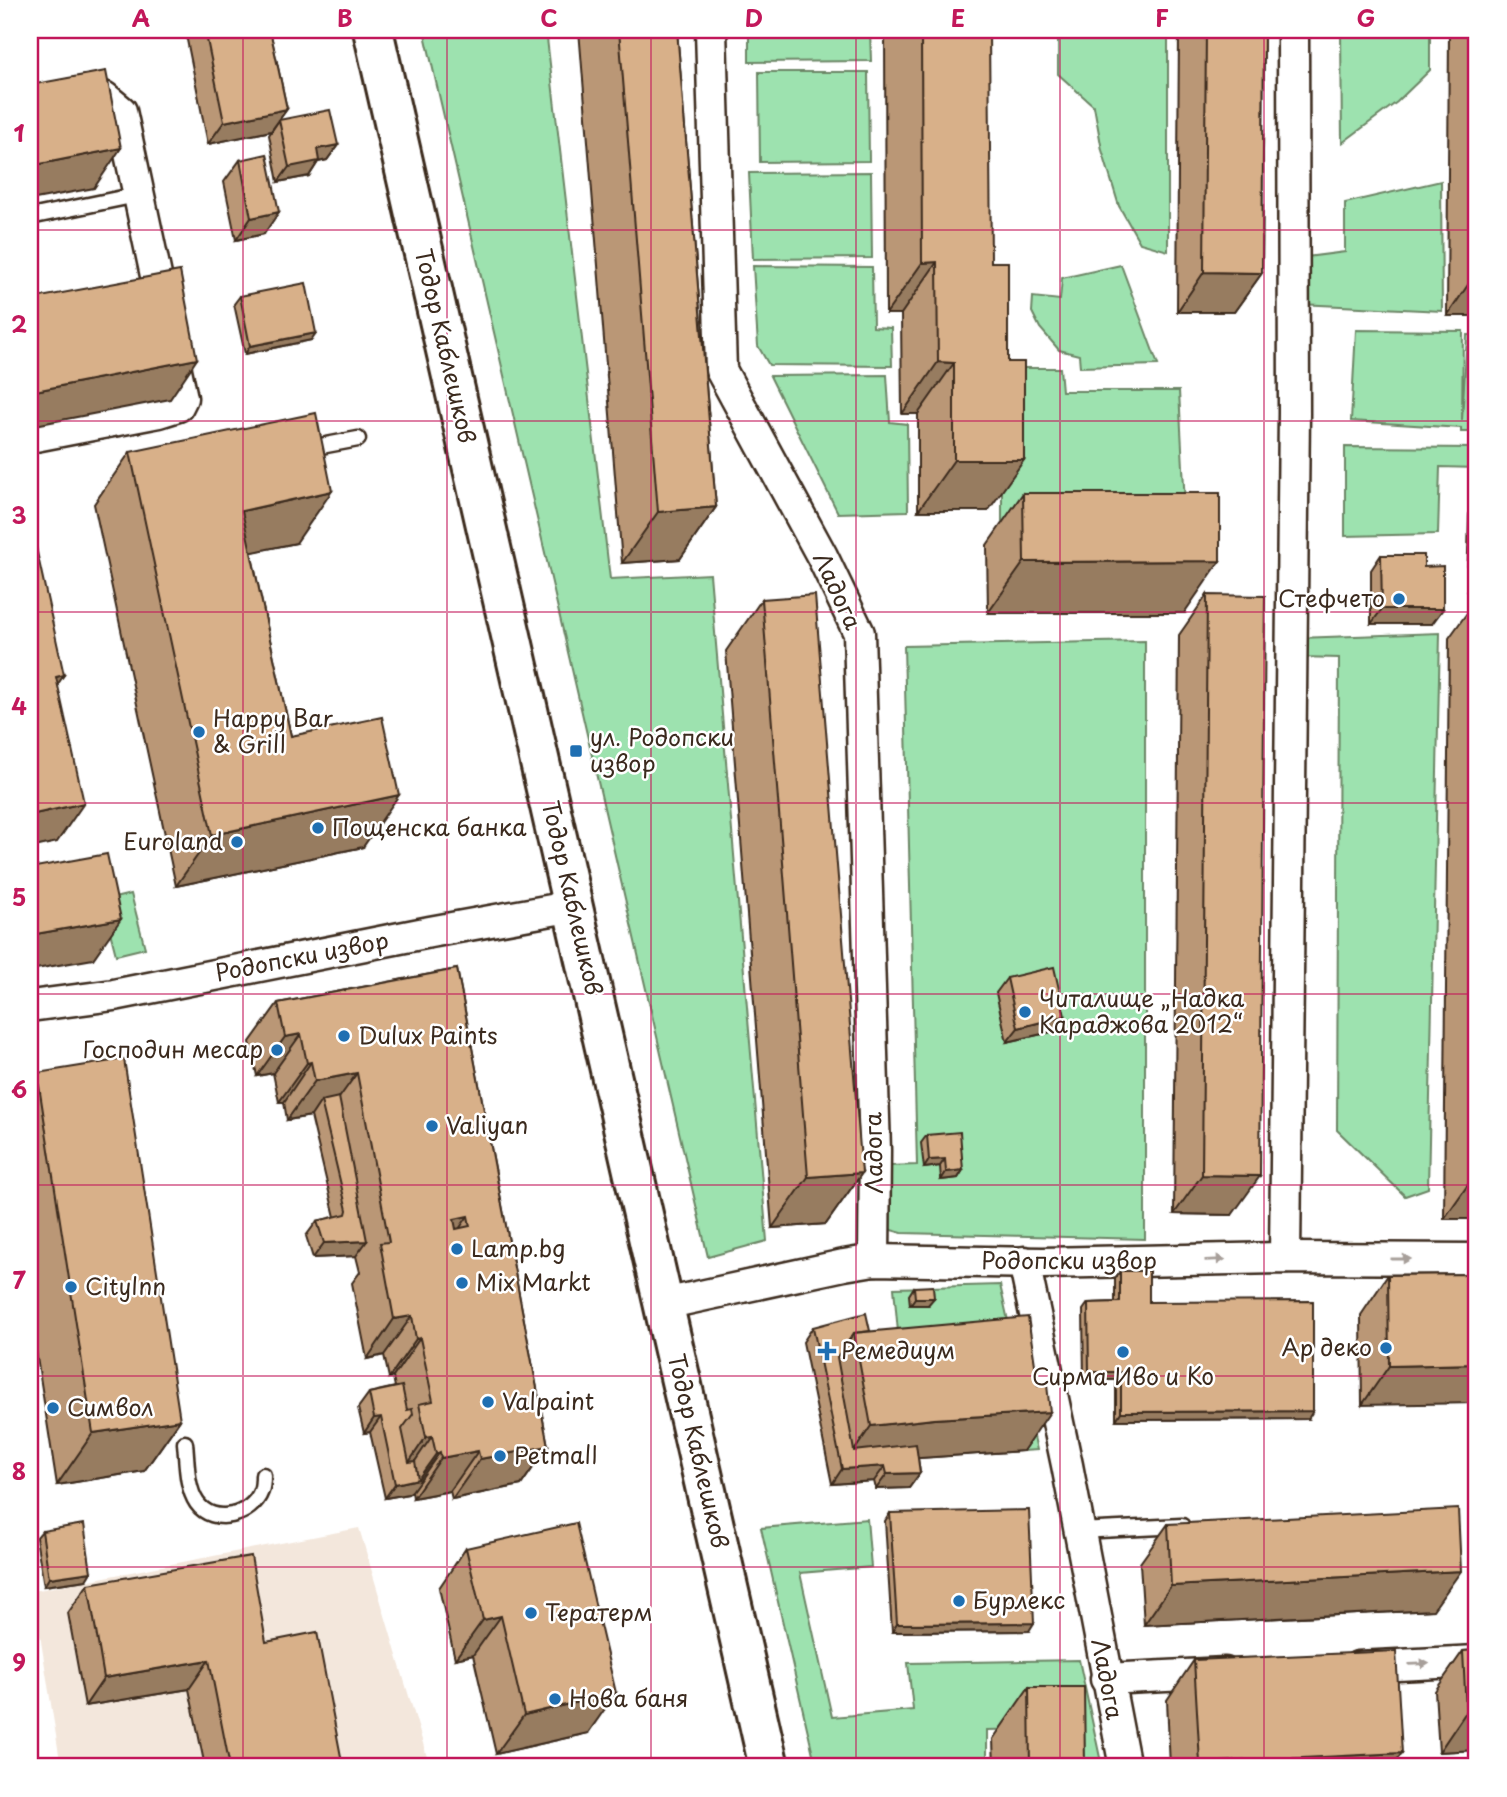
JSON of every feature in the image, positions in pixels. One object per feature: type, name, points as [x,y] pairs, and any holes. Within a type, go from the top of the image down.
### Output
[{"type":"main road","name":"Тодор Каблешков","points":[[373,30],[769,1767]]},
{"type":"street","name":"Ладога","points":[[711,30],[721,370],[822,556],[859,634],[875,1158],[874,1260]]},
{"type":"street","points":[[1285,1258],[1294,412],[1293,30]]},
{"type":"street","points":[[30,103],[86,92],[104,97],[121,111],[181,398],[178,406],[159,412],[30,437]]},
{"type":"street","name":"Родопски извор","points":[[30,1006],[114,995],[574,906]]},
{"type":"street","name":"Родопски извор","points":[[664,1304],[874,1260],[1147,1262],[1285,1258],[1477,1259]]},
{"type":"street","name":"Ладога","points":[[1024,1262],[1049,1376],[1125,1767]]},
{"type":"street","points":[[1327,1668],[1477,1661]]},
{"type":"street","points":[[1106,1679],[1258,1671]]},
{"type":"lane","points":[[30,217],[137,195]]},
{"type":"lane","points":[[290,452],[358,439]]},
{"type":"lane","points":[[185,1443],[189,1481],[196,1502],[208,1513],[224,1516],[248,1508],[262,1490],[263,1475]]},
{"type":"lane","points":[[1078,1531],[1197,1526]]},
{"type":"shaded area","points":[[359,1528],[430,1767],[61,1767],[33,1591]]},
{"type":"green space","points":[[424,30],[546,30],[610,579],[710,574],[767,1241],[708,1257]]},
{"type":"green space","points":[[749,30],[870,30],[871,61],[749,62]]},
{"type":"green space","points":[[1058,30],[1168,30],[1168,251],[1140,243],[1119,206],[1102,150],[1094,106],[1058,74]]},
{"type":"green space","points":[[1341,30],[1430,30],[1430,70],[1397,102],[1342,143]]},
{"type":"green space","points":[[759,72],[868,72],[869,161],[760,162]]},
{"type":"green space","points":[[871,172],[872,258],[753,259],[749,173]]},
{"type":"green space","points":[[1441,181],[1442,311],[1300,304],[1299,258],[1345,252],[1345,203]]},
{"type":"green space","points":[[1121,265],[1158,365],[1080,367],[1079,355],[1059,350],[1040,328],[1032,312],[1033,297],[1060,300],[1062,278]]},
{"type":"green space","points":[[753,266],[872,267],[873,327],[891,328],[892,366],[769,365],[758,346]]},
{"type":"green space","points":[[1356,330],[1463,331],[1462,420],[1467,335],[1477,335],[1477,432],[1461,432],[1461,428],[1351,421]]},
{"type":"green space","points":[[974,368],[1060,368],[1062,391],[1179,391],[1186,524],[1002,523],[1002,413]]},
{"type":"green space","points":[[887,375],[890,422],[907,424],[908,511],[838,513],[770,376]]},
{"type":"green space","points":[[1345,447],[1477,448],[1477,468],[1440,467],[1438,534],[1345,536]]},
{"type":"green space","points":[[1440,633],[1428,1188],[1405,1196],[1337,1130],[1339,658],[1298,657],[1298,638]]},
{"type":"green space","points":[[1145,641],[1145,1239],[902,1233],[891,1230],[886,1221],[887,1166],[917,1165],[904,646]]},
{"type":"green space","points":[[131,894],[145,948],[116,955],[102,901]]},
{"type":"green space","points":[[1000,1285],[1037,1450],[1023,1451],[901,1365],[894,1288]]},
{"type":"green space","points":[[867,1519],[871,1567],[800,1573],[832,1717],[913,1710],[908,1663],[1079,1660],[1102,1767],[1079,1767],[1078,1728],[987,1730],[987,1767],[816,1767],[761,1528]]},
{"type":"building","points":[[205,30],[270,30],[287,109],[224,122]]},
{"type":"building","points":[[619,30],[677,30],[716,507],[658,512]]},
{"type":"building","points":[[921,30],[989,30],[991,262],[1008,262],[1008,362],[1024,362],[1024,460],[954,460],[954,363],[938,362],[937,262],[922,263]]},
{"type":"building","points":[[1206,30],[1264,30],[1262,273],[1204,272]]},
{"type":"building","points":[[1476,30],[1477,276],[1474,276]]},
{"type":"building","points":[[106,71],[121,148],[30,166],[30,85]]},
{"type":"building","points":[[330,110],[338,145],[317,149],[319,161],[289,167],[279,120]]},
{"type":"building","points":[[267,154],[279,212],[251,218],[240,160]]},
{"type":"building","points":[[180,271],[197,359],[30,392],[30,299]]},
{"type":"building","points":[[306,283],[316,333],[250,346],[240,296]]},
{"type":"building","points":[[316,413],[332,491],[242,511],[291,736],[382,717],[399,795],[212,835],[130,452]]},
{"type":"building","points":[[1023,493],[1220,493],[1220,561],[1024,562]]},
{"type":"building","points":[[30,520],[64,675],[56,677],[84,803],[30,815]]},
{"type":"building","points":[[1381,555],[1424,555],[1424,567],[1443,566],[1443,609],[1382,609]]},
{"type":"building","points":[[815,595],[862,1173],[808,1177],[762,599]]},
{"type":"building","points":[[1207,595],[1265,596],[1260,1176],[1202,1175]]},
{"type":"building","points":[[1477,599],[1477,1179],[1472,1179]]},
{"type":"building","points":[[107,854],[121,919],[30,935],[30,868]]},
{"type":"building","points":[[1054,967],[1065,1016],[1018,1028],[1007,978]]},
{"type":"building","points":[[457,969],[548,1446],[480,1459],[478,1451],[441,1458],[440,1452],[436,1454],[432,1436],[426,1437],[419,1404],[433,1401],[420,1338],[416,1339],[412,1316],[394,1319],[380,1243],[389,1242],[357,1073],[315,1081],[311,1062],[307,1063],[301,1034],[285,1037],[278,1003]],"holes":[[[468,1216],[470,1226],[456,1229],[454,1219]]]},
{"type":"building","points":[[124,1059],[180,1420],[93,1433],[37,1073]]},
{"type":"building","points":[[339,1097],[367,1241],[324,1243],[317,1221],[346,1214],[347,1210],[321,1101]]},
{"type":"building","points":[[960,1132],[963,1170],[946,1172],[945,1159],[929,1160],[927,1135]]},
{"type":"building","points":[[1120,1271],[1149,1271],[1149,1302],[1313,1301],[1313,1411],[1121,1412],[1121,1372],[1089,1372],[1088,1303],[1120,1302]]},
{"type":"building","points":[[1477,1274],[1477,1364],[1389,1366],[1388,1275]]},
{"type":"building","points":[[933,1286],[934,1298],[915,1298],[914,1287]]},
{"type":"building","points":[[866,1313],[870,1331],[854,1333],[837,1357],[854,1451],[916,1444],[920,1473],[887,1474],[885,1466],[842,1469],[813,1327]]},
{"type":"building","points":[[1028,1317],[1038,1385],[1047,1385],[1050,1412],[871,1426],[854,1333]]},
{"type":"building","points":[[402,1386],[407,1410],[412,1409],[413,1414],[402,1429],[409,1462],[415,1461],[418,1479],[395,1484],[381,1417],[374,1418],[369,1393]]},
{"type":"building","points":[[1458,1509],[1461,1571],[1171,1586],[1168,1524]]},
{"type":"building","name":"Бурлекс","points":[[1029,1510],[1034,1623],[897,1624],[890,1513]]},
{"type":"building","points":[[576,1523],[616,1693],[524,1715],[501,1616],[483,1620],[466,1548]]},
{"type":"building","points":[[84,1524],[91,1572],[49,1578],[42,1531]]},
{"type":"building","points":[[251,1556],[266,1642],[317,1632],[343,1767],[230,1767],[209,1660],[104,1678],[88,1584]]},
{"type":"building","points":[[1477,1650],[1477,1712],[1466,1712],[1463,1651]]},
{"type":"building","points":[[1396,1651],[1402,1753],[1200,1763],[1194,1660]]},
{"type":"building","points":[[1029,1687],[1084,1687],[1085,1767],[1030,1767]]},
{"type":"place","name":"Стефчето","points":[[1399,599]]},
{"type":"place","name":"Happy Bar & Grill","points":[[199,732]]},
{"type":"place","name":"ул. Родопски извор","points":[[576,751]]},
{"type":"place","name":"Пощенска банка","points":[[318,828]]},
{"type":"place","name":"Euroland","points":[[237,842]]},
{"type":"place","name":"Читалище „Надка Караджова 2012“","points":[[1025,1012]]},
{"type":"place","name":"Dulux Paints","points":[[344,1036]]},
{"type":"place","name":"Господин месар","points":[[277,1050]]},
{"type":"place","name":"Valiyan","points":[[432,1126]]},
{"type":"place","name":"Lamp.bg","points":[[457,1249]]},
{"type":"place","name":"Mix Markt","points":[[462,1283]]},
{"type":"place","name":"CityInn","points":[[71,1287]]},
{"type":"place","name":"Ар деко","points":[[1386,1348]]},
{"type":"place","name":"Ремедиум","points":[[827,1351]]},
{"type":"place","name":"Сирма Иво и Ко","points":[[1123,1352]]},
{"type":"place","name":"Valpaint","points":[[488,1402]]},
{"type":"place","name":"Символ","points":[[53,1408]]},
{"type":"place","name":"Petmall","points":[[500,1456]]},
{"type":"place","name":"Бурлекс","points":[[959,1601]]},
{"type":"place","name":"Тератерм","points":[[531,1613]]},
{"type":"place","name":"Нова баня","points":[[555,1699]]}]
